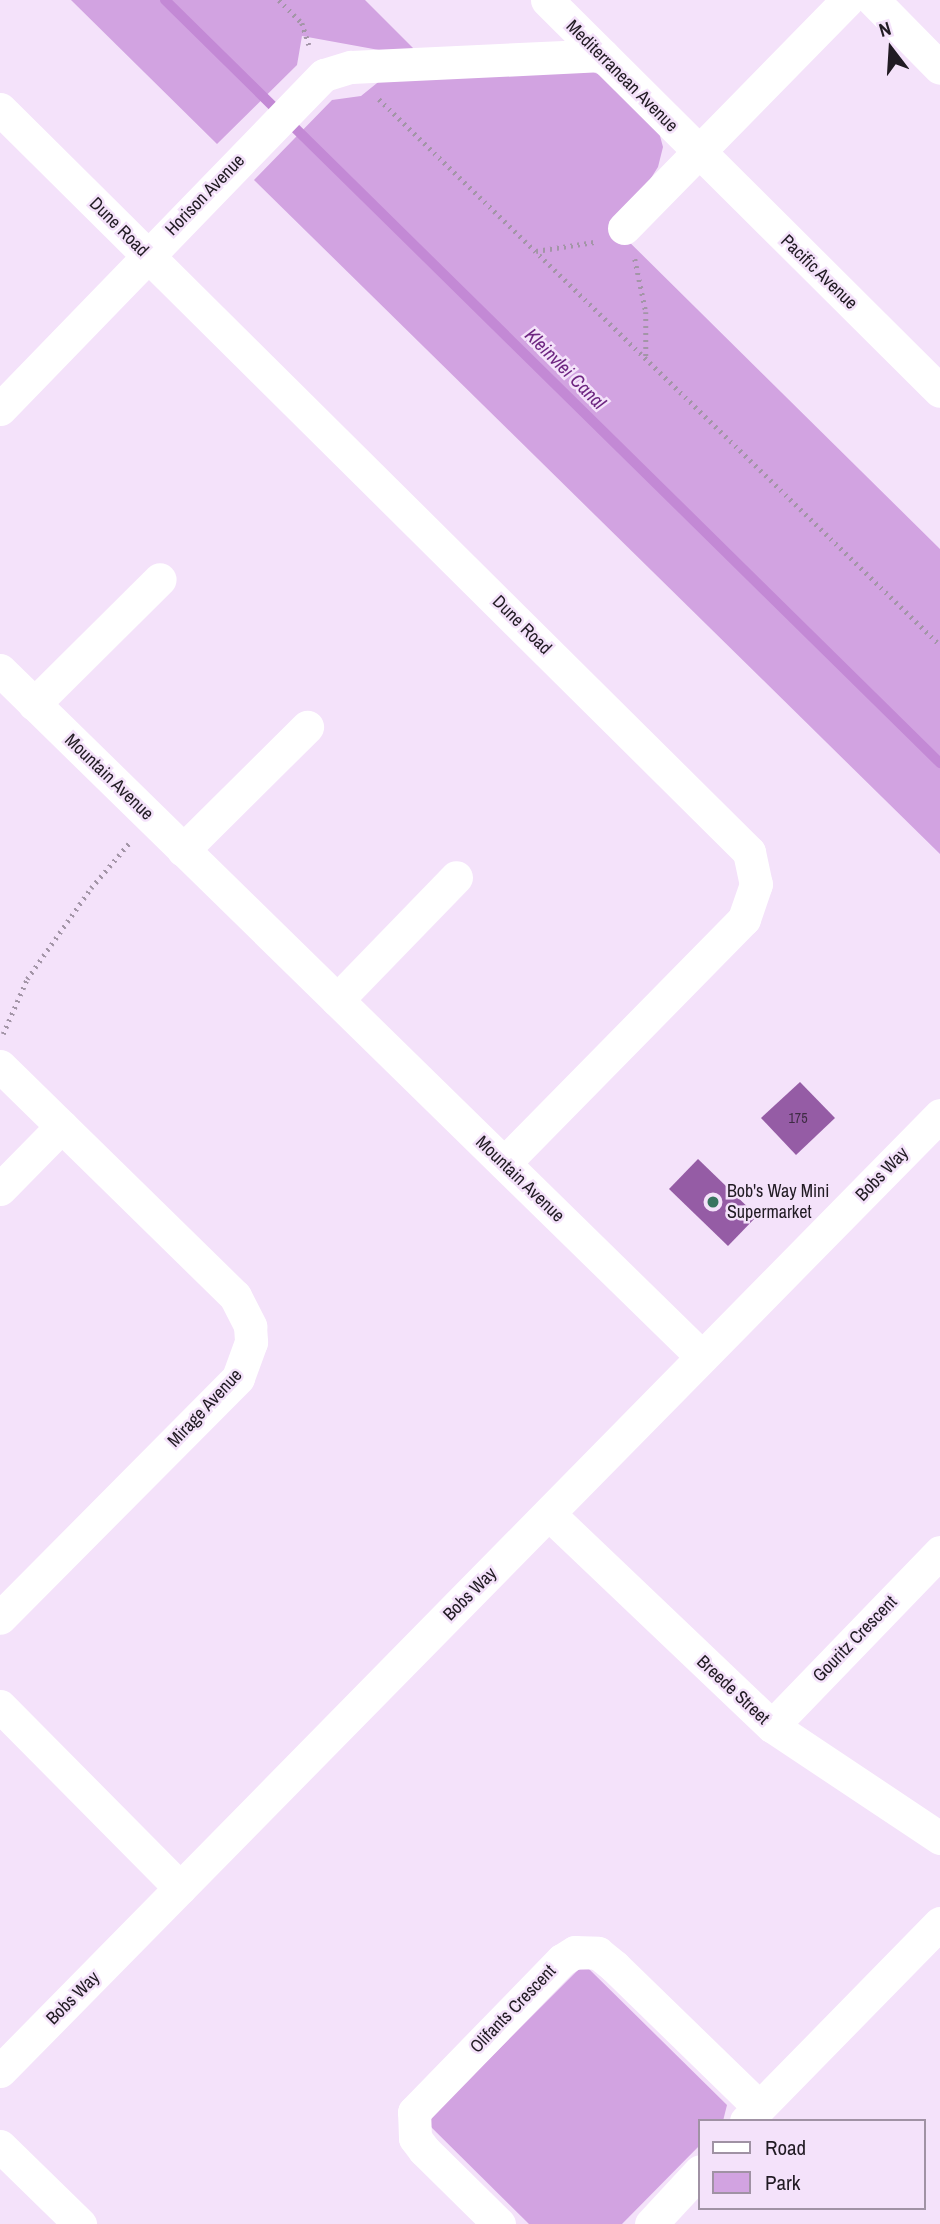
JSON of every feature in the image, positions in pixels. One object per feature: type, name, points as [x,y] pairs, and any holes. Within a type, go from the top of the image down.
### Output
[{"type":"street","name":"Mediterranean Avenue","points":[[547,0],[698,153]]},
{"type":"street","points":[[624,228],[847,0]]},
{"type":"street","points":[[873,0],[940,68]]},
{"type":"street","points":[[324,75],[351,67],[603,55]]},
{"type":"street","name":"Horison Avenue","points":[[0,409],[232,166],[324,75]]},
{"type":"street","name":"Dune Road","points":[[0,109],[749,852],[756,884],[744,919],[504,1163]]},
{"type":"street","name":"Pacific Avenue","points":[[698,153],[940,391]]},
{"type":"street","points":[[34,704],[160,579]]},
{"type":"street","name":"Mountain Avenue","points":[[0,670],[702,1357]]},
{"type":"street","points":[[183,850],[307,727]]},
{"type":"street","points":[[337,1000],[456,877]]},
{"type":"street","name":"Mirage Avenue","points":[[0,1066],[235,1296],[250,1326],[251,1342],[238,1378],[0,1618]]},
{"type":"street","name":"Bobs Way","points":[[0,2071],[940,1115]]},
{"type":"street","points":[[0,1189],[62,1126]]},
{"type":"street","name":"Breede Street","points":[[549,1514],[772,1726],[940,1838]]},
{"type":"street","name":"Gouritz Crescent","points":[[772,1726],[940,1552]]},
{"type":"street","points":[[0,1706],[180,1888]]},
{"type":"street","name":"Olifants Crescent","points":[[499,2224],[424,2150],[415,2138],[414,2112],[562,1960],[575,1952],[598,1953],[614,1966],[753,2114],[940,1923]]},
{"type":"street","points":[[0,2146],[80,2224]]},
{"type":"street","points":[[651,2224],[698,2173]]},
{"type":"path","points":[[279,0],[302,23],[309,58],[324,75]]},
{"type":"path","points":[[371,93],[940,645]]},
{"type":"path","points":[[536,251],[586,246],[624,228],[646,312],[646,358]]},
{"type":"path","points":[[0,1041],[27,979],[91,888],[151,818]]},
{"type":"green space","points":[[71,0],[365,0],[423,58],[302,36],[297,65],[217,144]]},
{"type":"green space","points":[[591,71],[611,80],[657,125],[663,147],[658,167],[646,186],[609,222],[940,549],[940,854],[254,180],[332,100],[361,96],[387,75]]},
{"type":"green space","points":[[589,1969],[727,2105],[724,2119],[698,2119],[698,2147],[622,2224],[529,2224],[426,2122],[578,1970]]},
{"type":"building","points":[[800,1082],[835,1118],[796,1155],[761,1118]]},
{"type":"building","name":"Bob's Way Mini Supermarket","points":[[698,1159],[757,1216],[728,1246],[669,1189]]},
{"type":"waterway","name":"Kleinvlei Canal","points":[[165,0],[940,763]]},
{"type":"place","name":"Bob's Way Mini Supermarket","points":[[713,1202]]}]
